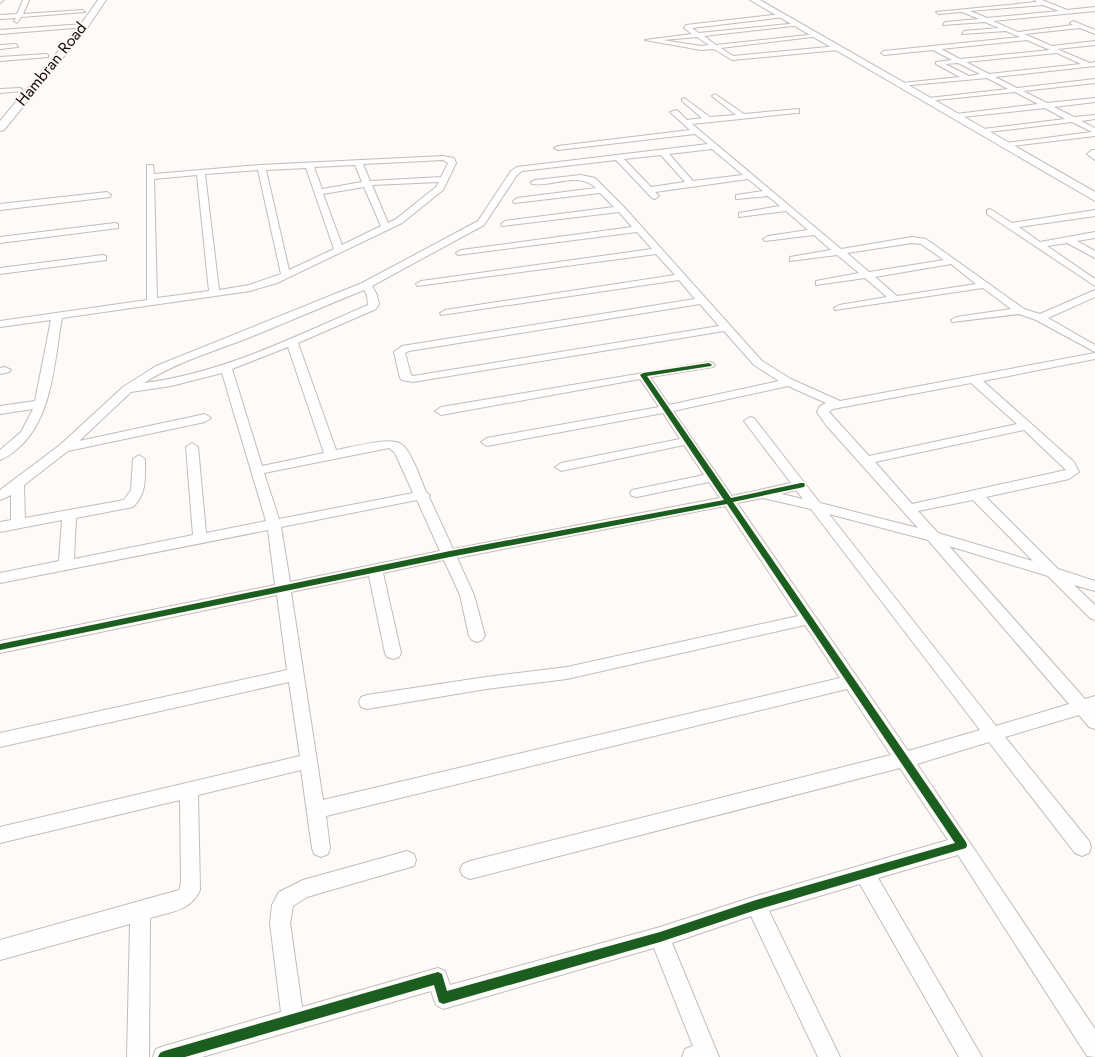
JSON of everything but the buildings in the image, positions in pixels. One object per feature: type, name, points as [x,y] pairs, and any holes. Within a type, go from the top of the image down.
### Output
[{"type":"main road","name":"Hambran Road","points":[[0,128],[2,117],[20,90],[92,0]]},
{"type":"main road","name":"Hambran Road","points":[[2,117],[84,26],[102,0]]},
{"type":"main road","points":[[754,0],[1095,197]]},
{"type":"street","points":[[13,31],[26,0]]},
{"type":"street","points":[[1036,0],[1066,12]]},
{"type":"street","points":[[963,2],[978,8]]},
{"type":"street","points":[[939,12],[1043,3]]},
{"type":"street","points":[[945,24],[1095,9]]},
{"type":"street","points":[[963,10],[1093,65]]},
{"type":"street","points":[[0,17],[82,12]]},
{"type":"street","points":[[1049,14],[1064,20]]},
{"type":"street","points":[[782,16],[686,27],[729,56],[736,58],[838,48]]},
{"type":"street","points":[[1086,19],[1068,21],[1093,30]]},
{"type":"street","points":[[1037,22],[1055,20]]},
{"type":"street","points":[[964,33],[1019,24]]},
{"type":"street","points":[[798,25],[648,40],[694,48],[817,36]]},
{"type":"street","points":[[0,32],[84,26]]},
{"type":"street","points":[[1019,33],[1082,26]]},
{"type":"street","points":[[884,53],[1029,38]]},
{"type":"street","points":[[968,78],[938,63],[1095,43]]},
{"type":"street","points":[[994,49],[1042,44]]},
{"type":"street","points":[[0,47],[16,46]]},
{"type":"street","points":[[934,48],[1095,132]]},
{"type":"street","points":[[0,59],[46,56]]},
{"type":"street","points":[[902,85],[1093,65]]},
{"type":"street","points":[[929,100],[1095,81]]},
{"type":"street","points":[[0,91],[20,90]]},
{"type":"street","points":[[715,96],[743,117]]},
{"type":"street","points":[[684,100],[709,120]]},
{"type":"street","points":[[956,116],[1095,100]]},
{"type":"street","points":[[686,122],[796,111]]},
{"type":"street","points":[[674,112],[895,299]]},
{"type":"street","points":[[983,131],[1095,117]]},
{"type":"street","points":[[558,148],[696,131]]},
{"type":"street","points":[[1007,146],[1095,132]]},
{"type":"street","points":[[0,496],[64,448],[128,389],[160,368],[366,285],[481,223],[517,170],[714,146]]},
{"type":"street","points":[[663,152],[691,184]]},
{"type":"street","points":[[1095,152],[1092,154],[1095,158]]},
{"type":"street","points":[[617,157],[656,197]]},
{"type":"street","points":[[0,324],[250,288],[274,281],[386,228],[413,211],[440,188],[452,163],[451,160],[358,162],[201,172],[150,172],[152,302]]},
{"type":"street","points":[[358,162],[386,228]]},
{"type":"street","points":[[309,165],[339,250]]},
{"type":"street","points":[[262,168],[286,276]]},
{"type":"street","points":[[201,172],[214,293]]},
{"type":"street","points":[[536,182],[585,176],[592,180],[621,209],[758,363],[773,375],[788,383],[840,405]]},
{"type":"street","points":[[649,190],[750,176]]},
{"type":"street","points":[[318,192],[366,183],[444,179]]},
{"type":"street","points":[[517,201],[602,190]]},
{"type":"street","points":[[739,197],[770,193]]},
{"type":"street","points":[[0,207],[107,195]]},
{"type":"street","points":[[742,215],[787,208]]},
{"type":"street","points":[[505,224],[621,209]]},
{"type":"street","points":[[990,212],[1095,283]]},
{"type":"street","points":[[1010,226],[1095,213]]},
{"type":"street","points":[[0,240],[115,226]]},
{"type":"street","points":[[461,253],[639,229]]},
{"type":"street","points":[[768,239],[815,232]]},
{"type":"street","points":[[1038,245],[1095,236]]},
{"type":"street","points":[[793,259],[918,240],[932,246],[1020,311],[1040,318],[1095,349]]},
{"type":"street","points":[[1069,240],[1095,255]]},
{"type":"street","points":[[421,284],[659,251]]},
{"type":"street","points":[[0,271],[103,258]]},
{"type":"street","points":[[819,283],[953,261]]},
{"type":"street","points":[[445,313],[682,277]]},
{"type":"street","points":[[128,389],[186,380],[226,368],[292,342],[372,307],[374,304],[372,295],[366,285]]},
{"type":"street","points":[[839,308],[986,285]]},
{"type":"street","points":[[1040,318],[1095,293]]},
{"type":"street","points":[[701,301],[406,348],[399,352],[406,378],[413,379],[725,328]]},
{"type":"street","points":[[956,320],[1020,311]]},
{"type":"street","points":[[0,456],[26,435],[33,426],[40,404],[57,316]]},
{"type":"street","points":[[292,342],[331,455]]},
{"type":"street","points":[[1095,356],[830,406],[824,409],[823,412],[934,538],[1088,705],[1095,722]]},
{"type":"street","points":[[441,411],[709,365]]},
{"type":"street","points":[[226,368],[274,526],[321,848]]},
{"type":"street","points":[[643,375],[962,845],[1095,1048]]},
{"type":"street","points":[[909,509],[1064,476],[1073,472],[1070,466],[1027,426],[974,380]]},
{"type":"street","points":[[487,442],[666,409],[788,383]]},
{"type":"street","points":[[0,410],[40,404]]},
{"type":"street","points":[[64,448],[205,418]]},
{"type":"street","points":[[750,421],[801,484],[917,638],[1082,847]]},
{"type":"street","points":[[866,460],[1027,426]]},
{"type":"street","points":[[561,467],[688,441]]},
{"type":"street","points":[[257,471],[378,446],[396,446],[401,451],[450,554],[467,595],[477,636]]},
{"type":"street","points":[[192,447],[200,540]]},
{"type":"street","points":[[0,527],[120,506],[135,499],[139,459]]},
{"type":"street","points":[[637,493],[712,477]]},
{"type":"street","points":[[17,484],[18,524]]},
{"type":"street","points":[[0,647],[375,569],[729,501],[801,484]]},
{"type":"street","points":[[762,493],[934,538],[1052,571],[1095,586]]},
{"type":"street","points":[[976,494],[1095,614]]},
{"type":"street","points":[[0,578],[274,526],[423,495]]},
{"type":"street","points":[[66,566],[69,515]]},
{"type":"street","points":[[375,569],[393,654]]},
{"type":"street","points":[[367,702],[486,683],[567,673],[808,619]]},
{"type":"street","points":[[0,740],[296,674]]},
{"type":"street","points":[[316,810],[851,682]]},
{"type":"street","points":[[470,870],[903,759],[1088,705]]},
{"type":"street","points":[[0,835],[309,762]]},
{"type":"street","points":[[0,950],[184,898],[191,890],[189,789]]},
{"type":"street","points":[[164,1057],[438,978],[443,998],[660,937],[756,905],[962,845]]},
{"type":"street","points":[[293,1019],[280,923],[282,904],[286,899],[303,889],[407,860]]},
{"type":"street","points":[[865,874],[970,1057]]},
{"type":"street","points":[[756,905],[829,1057]]},
{"type":"street","points":[[138,1057],[140,911]]},
{"type":"street","points":[[660,937],[702,1056]]},
{"type":"cycle path","points":[[164,1057],[438,978],[443,998],[660,937],[756,905],[962,845],[643,375],[709,365]]},
{"type":"cycle path","points":[[0,647],[450,554],[729,501],[801,485]]}]
